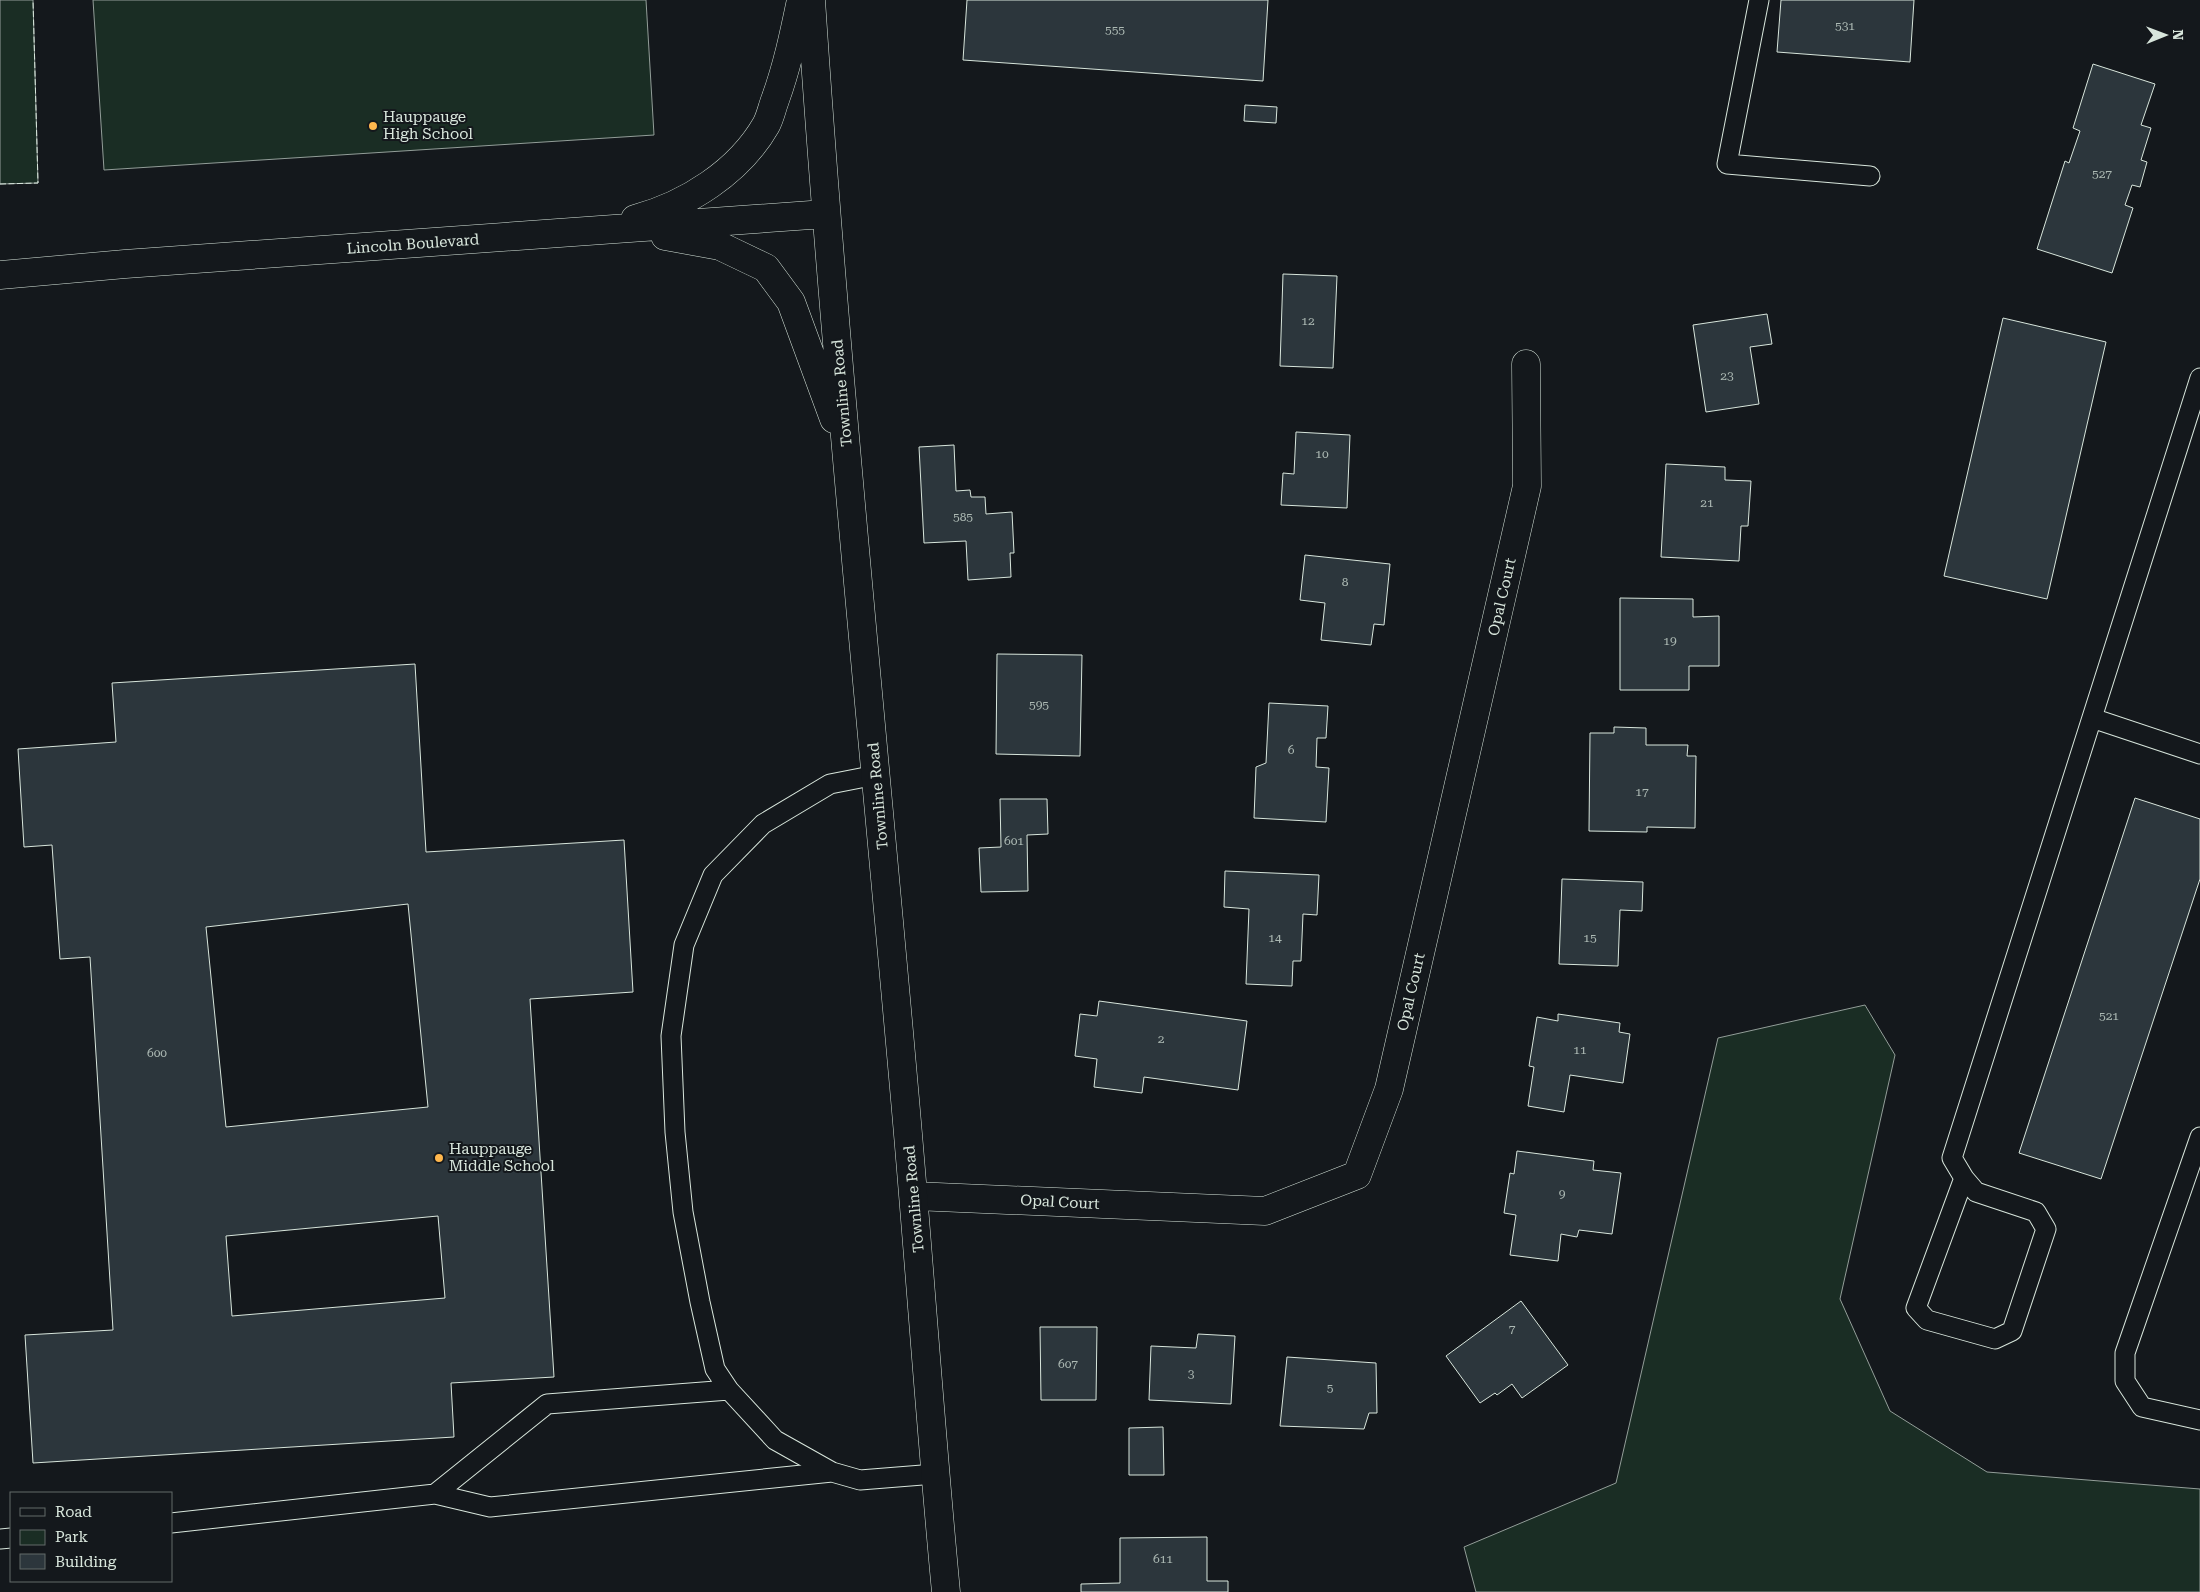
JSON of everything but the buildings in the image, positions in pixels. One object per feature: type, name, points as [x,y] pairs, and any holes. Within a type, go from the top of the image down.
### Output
[{"type":"street","points":[[588,232],[661,212],[700,190],[740,160],[767,124],[788,64],[801,0]]},
{"type":"street","name":"Townline Road","points":[[811,0],[825,214],[914,1196],[946,1592]]},
{"type":"street","name":"Lincoln Boulevard","points":[[0,275],[125,264],[825,214]]},
{"type":"street","points":[[588,232],[662,236],[720,246],[766,268],[791,302],[847,454]]},
{"type":"street","name":"Opal Court","points":[[914,1196],[1265,1211],[1357,1174],[1389,1089],[1527,486],[1526,364]]},
{"type":"lane","points":[[1759,0],[1727,164],[1870,176]]},
{"type":"lane","points":[[1964,1178],[1916,1308],[1927,1320],[1995,1339],[2012,1331],[2046,1229],[2036,1212],[1976,1192],[1964,1178],[1952,1158],[2200,378]]},
{"type":"lane","points":[[2092,718],[2200,754]]},
{"type":"lane","points":[[876,775],[830,784],[763,824],[713,876],[684,945],[671,1036],[677,1150],[683,1212],[700,1302],[715,1369],[729,1390],[776,1440],[832,1472],[860,1480],[935,1474]]},
{"type":"lane","points":[[2200,1137],[2124,1353],[2125,1381],[2142,1407],[2200,1420]]},
{"type":"lane","points":[[435,1494],[547,1404],[729,1390]]},
{"type":"lane","points":[[172,1523],[435,1494],[490,1507],[832,1472]]},
{"type":"green space","points":[[0,0],[33,0],[38,183],[0,184]]},
{"type":"green space","points":[[93,0],[646,0],[654,135],[104,170]]},
{"type":"green space","points":[[1865,1005],[1895,1055],[1840,1299],[1890,1411],[1987,1472],[2200,1489],[2200,1592],[1476,1592],[1464,1547],[1616,1483],[1718,1038]]},
{"type":"fence","points":[[0,184],[38,183],[33,0]]},
{"type":"place","name":"Hauppauge High School","points":[[373,126]]},
{"type":"place","name":"Hauppauge Middle School","points":[[439,1158]]}]
